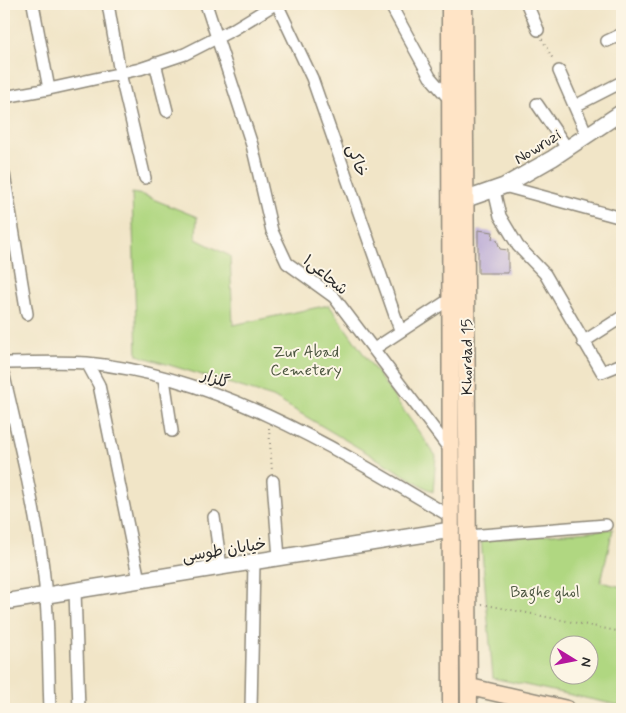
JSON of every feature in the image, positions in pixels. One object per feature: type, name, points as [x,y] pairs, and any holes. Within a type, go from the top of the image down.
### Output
[{"type":"main road","name":"Khordad 15","points":[[450,4],[449,99],[468,536],[469,709]]},
{"type":"main road","name":"Khordad 15","points":[[452,709],[450,299],[457,263],[464,200],[464,4]]},
{"type":"main road","points":[[470,687],[564,709]]},
{"type":"street","points":[[33,4],[49,89]]},
{"type":"street","points":[[108,4],[120,73],[145,178]]},
{"type":"street","name":"شجاعی۱","points":[[206,4],[252,145],[272,231],[287,262],[334,297],[450,450]]},
{"type":"street","points":[[4,96],[49,89],[120,73],[185,54],[276,4]]},
{"type":"street","name":"خاکی","points":[[276,4],[312,78],[400,330]]},
{"type":"street","points":[[390,4],[430,77],[449,99]]},
{"type":"street","points":[[527,4],[538,30]]},
{"type":"street","points":[[607,41],[622,34]]},
{"type":"street","points":[[155,64],[167,111]]},
{"type":"street","points":[[558,70],[587,135]]},
{"type":"street","points":[[575,106],[622,82]]},
{"type":"street","points":[[537,104],[567,148]]},
{"type":"street","name":"Nowruzi","points":[[464,200],[499,188],[567,148],[622,112]]},
{"type":"street","points":[[4,174],[27,314]]},
{"type":"street","points":[[622,218],[499,188],[500,216],[518,246],[545,274],[602,372],[622,364]]},
{"type":"street","points":[[374,349],[400,330],[450,299]]},
{"type":"street","points":[[583,342],[622,317]]},
{"type":"street","name":"گلزار","points":[[4,363],[87,363],[164,379],[211,392],[268,415],[451,523]]},
{"type":"street","points":[[87,363],[99,385],[139,580]]},
{"type":"street","points":[[4,376],[28,486],[46,596],[50,709]]},
{"type":"street","points":[[164,379],[172,431]]},
{"type":"street","points":[[273,480],[279,558]]},
{"type":"street","points":[[214,517],[221,567]]},
{"type":"street","name":"خیابان طوسی","points":[[4,602],[279,558],[451,523]]},
{"type":"street","points":[[468,536],[606,525]]},
{"type":"street","points":[[251,709],[254,562]]},
{"type":"street","points":[[74,591],[79,709]]},
{"type":"path","points":[[538,30],[558,70]]},
{"type":"path","points":[[268,415],[273,480]]},
{"type":"path","points":[[468,600],[622,632]]},
{"type":"green space","name":"Zur Abad Cemetery","points":[[132,193],[143,195],[197,217],[196,239],[230,256],[233,325],[329,305],[436,456],[433,492],[273,397],[137,355]]},
{"type":"green space","name":"Baghe ghol","points":[[613,529],[601,582],[622,587],[622,706],[493,678],[481,540]]},
{"type":"building","points":[[478,230],[493,232],[492,239],[497,240],[500,249],[508,250],[508,273],[478,273]]}]
